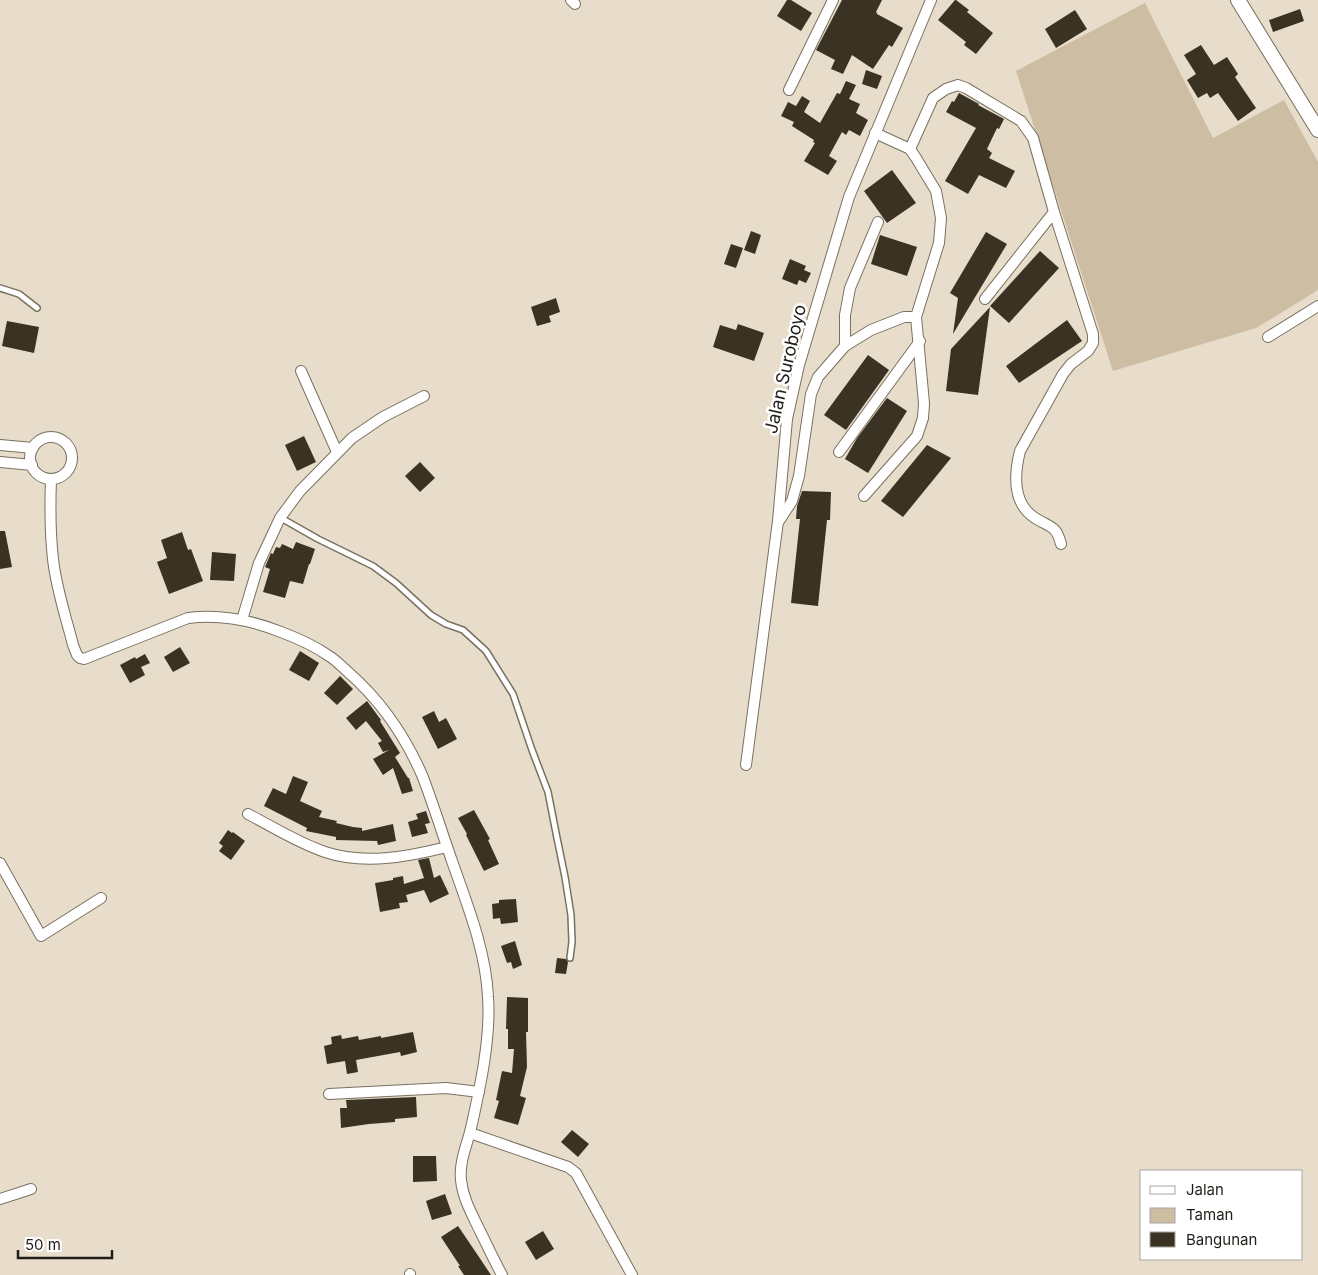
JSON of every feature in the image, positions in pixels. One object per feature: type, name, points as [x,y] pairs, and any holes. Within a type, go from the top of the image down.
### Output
[{"type":"main road","points":[[1238,0],[1318,130]]},
{"type":"street","points":[[789,90],[833,0]]},
{"type":"street","name":"Jalan Suroboyo","points":[[746,765],[778,522],[786,419],[799,365],[849,196],[930,0]]},
{"type":"street","points":[[910,149],[933,98],[946,89],[958,85],[1021,121],[1033,138],[1054,212],[1093,334],[1093,343],[1088,351],[1063,374],[1020,451],[1017,464],[1017,495],[1026,511],[1055,530],[1061,544]]},
{"type":"street","points":[[864,496],[917,436],[923,418],[924,403],[920,341],[916,317],[939,243],[941,218],[936,190],[910,149],[875,133]]},
{"type":"street","points":[[985,299],[1054,212]]},
{"type":"street","points":[[845,346],[845,315],[850,288],[878,222]]},
{"type":"street","points":[[1268,337],[1318,306]]},
{"type":"street","points":[[778,522],[792,501],[796,488],[811,394],[818,378],[845,346],[871,330],[904,317],[916,317]]},
{"type":"street","points":[[839,452],[920,341]]},
{"type":"street","points":[[301,371],[337,452]]},
{"type":"street","points":[[242,620],[259,563],[280,518],[300,491],[352,438],[382,417],[424,396]]},
{"type":"street","points":[[49,437],[62,440],[71,451],[71,464],[68,470],[57,478],[44,478],[34,470],[32,465],[31,455],[33,448],[43,439],[49,437]]},
{"type":"street","points":[[0,445],[33,448]]},
{"type":"street","points":[[0,462],[32,465]]},
{"type":"street","points":[[51,479],[53,560],[74,645],[80,658],[84,659],[188,618],[205,616],[224,617],[259,623],[289,635],[330,656],[364,686],[399,731],[422,775],[466,900],[482,956],[488,998],[488,1031],[479,1092],[461,1165],[460,1179],[469,1209],[502,1275]]},
{"type":"street","points":[[248,814],[297,840],[325,852],[350,857],[367,859],[385,858],[420,854],[447,847]]},
{"type":"street","points":[[0,863],[42,936],[101,898]]},
{"type":"street","points":[[330,1094],[446,1088],[479,1092]]},
{"type":"street","points":[[470,1134],[568,1167],[576,1173],[632,1275]]},
{"type":"street","points":[[0,1199],[31,1188]]},
{"type":"lane","points":[[0,288],[19,294],[36,308]]},
{"type":"lane","points":[[280,518],[373,566],[396,583],[431,615],[446,624],[463,630],[486,651],[512,694],[548,792],[571,915],[572,942],[570,958]]},
{"type":"green space","points":[[1145,3],[1213,138],[1284,100],[1318,162],[1318,289],[1256,328],[1113,371],[1016,71]]},
{"type":"building","points":[[787,0],[791,0],[812,13],[801,31],[777,16]]},
{"type":"building","points":[[842,0],[882,0],[876,12],[877,14],[903,28],[892,47],[889,45],[873,69],[852,55],[843,74],[831,69],[835,60],[816,50]]},
{"type":"building","points":[[955,0],[969,10],[967,12],[993,33],[976,54],[964,45],[966,42],[938,20]]},
{"type":"building","points":[[1300,9],[1304,21],[1273,32],[1269,20]]},
{"type":"building","points":[[1075,10],[1087,29],[1056,48],[1045,29]]},
{"type":"building","points":[[1201,45],[1214,65],[1227,57],[1238,74],[1235,77],[1256,108],[1238,121],[1218,93],[1210,98],[1207,93],[1198,98],[1187,80],[1196,74],[1184,55]]},
{"type":"building","points":[[866,70],[882,76],[877,89],[862,84]]},
{"type":"building","points":[[846,81],[856,85],[849,99],[860,104],[856,113],[868,120],[860,136],[849,130],[846,135],[842,132],[829,156],[837,161],[828,175],[804,161],[815,143],[813,142],[814,140],[792,126],[794,122],[781,116],[788,102],[796,106],[802,96],[810,101],[804,112],[820,123],[837,93],[840,94]]},
{"type":"building","points":[[959,93],[1004,119],[999,129],[997,128],[987,149],[992,153],[989,158],[1015,171],[1006,188],[979,175],[968,194],[945,181],[976,128],[946,112]]},
{"type":"building","points":[[892,170],[916,203],[887,223],[864,191]]},
{"type":"building","points":[[751,231],[761,235],[755,254],[744,250]]},
{"type":"building","points":[[986,232],[1007,244],[953,334],[958,298],[950,293]]},
{"type":"building","points":[[880,235],[917,247],[907,276],[871,264]]},
{"type":"building","points":[[731,244],[743,248],[736,268],[724,264]]},
{"type":"building","points":[[1040,251],[1059,268],[1009,323],[990,306]]},
{"type":"building","points":[[790,259],[806,266],[804,270],[811,273],[806,283],[799,280],[797,285],[782,279]]},
{"type":"building","points":[[556,298],[560,312],[549,316],[551,322],[537,326],[531,307]]},
{"type":"building","points":[[990,307],[978,395],[946,391],[951,349]]},
{"type":"building","points":[[1067,320],[1082,341],[1019,383],[1006,366]]},
{"type":"building","points":[[7,321],[39,327],[34,353],[2,346]]},
{"type":"building","points":[[738,324],[764,333],[754,361],[713,347],[720,325],[736,330]]},
{"type":"building","points":[[868,355],[889,370],[846,430],[824,415]]},
{"type":"building","points":[[887,398],[907,411],[868,473],[845,459],[857,438]]},
{"type":"building","points":[[304,436],[316,462],[297,471],[285,445]]},
{"type":"building","points":[[927,445],[951,458],[903,517],[881,501]]},
{"type":"building","points":[[420,462],[435,478],[420,492],[405,476]]},
{"type":"building","points":[[802,491],[831,492],[830,520],[827,520],[818,606],[791,603],[800,519],[796,519],[797,506]]},
{"type":"building","points":[[0,531],[5,531],[12,567],[0,569]]},
{"type":"building","points":[[182,532],[188,550],[191,549],[203,581],[169,594],[157,562],[167,558],[161,540]]},
{"type":"building","points":[[296,542],[315,549],[303,584],[290,581],[285,598],[263,592],[270,569],[265,567],[271,553],[273,554],[276,547],[280,548],[282,544],[293,549]]},
{"type":"building","points":[[212,552],[236,554],[234,581],[210,580]]},
{"type":"building","points":[[180,647],[190,663],[173,672],[164,657]]},
{"type":"building","points":[[300,651],[319,663],[309,681],[289,670]]},
{"type":"building","points":[[145,654],[150,663],[141,667],[145,675],[130,683],[120,665]]},
{"type":"building","points":[[340,676],[353,689],[337,705],[324,693]]},
{"type":"building","points":[[367,701],[381,720],[400,753],[395,757],[409,778],[413,791],[402,794],[393,768],[383,775],[373,759],[389,750],[383,752],[378,743],[382,741],[366,721],[356,730],[346,718]]},
{"type":"building","points":[[434,711],[439,722],[446,718],[457,739],[438,749],[422,717]]},
{"type":"building","points":[[293,776],[308,782],[300,801],[322,811],[319,817],[337,821],[336,823],[362,828],[362,831],[393,824],[396,841],[378,845],[377,841],[336,840],[336,837],[306,831],[307,828],[264,806],[273,788],[286,794]]},
{"type":"building","points":[[474,810],[490,839],[488,840],[499,864],[484,871],[458,818]]},
{"type":"building","points":[[426,811],[430,823],[425,824],[428,833],[412,837],[408,822],[418,819],[416,814]]},
{"type":"building","points":[[228,830],[245,841],[231,860],[219,851],[223,846],[219,843]]},
{"type":"building","points":[[429,858],[434,878],[440,875],[449,894],[430,903],[424,890],[406,895],[408,902],[399,903],[400,908],[380,912],[375,883],[403,876],[404,884],[424,878],[418,860]]},
{"type":"building","points":[[516,899],[518,922],[501,924],[500,918],[493,919],[492,904],[499,903],[499,900]]},
{"type":"building","points":[[515,941],[522,965],[513,969],[511,962],[507,963],[501,946]]},
{"type":"building","points":[[557,958],[566,959],[568,962],[566,974],[555,973]]},
{"type":"building","points":[[507,997],[528,998],[528,1032],[526,1032],[527,1067],[520,1096],[526,1098],[518,1125],[494,1118],[499,1101],[496,1100],[502,1071],[512,1073],[514,1049],[508,1049],[508,1029],[506,1029]]},
{"type":"building","points":[[413,1032],[417,1052],[401,1056],[400,1052],[356,1060],[358,1072],[347,1074],[345,1061],[327,1064],[324,1046],[332,1044],[331,1037],[341,1035],[342,1039],[358,1036],[359,1040]]},
{"type":"building","points":[[416,1097],[417,1117],[395,1119],[395,1122],[341,1128],[340,1108],[347,1108],[346,1100]]},
{"type":"building","points":[[572,1130],[589,1144],[578,1157],[561,1142]]},
{"type":"building","points":[[413,1156],[436,1156],[437,1181],[413,1182]]},
{"type":"building","points":[[445,1194],[452,1214],[432,1220],[426,1201]]},
{"type":"building","points":[[458,1226],[491,1275],[464,1275],[441,1237]]},
{"type":"building","points":[[543,1231],[554,1249],[536,1260],[525,1242]]}]
